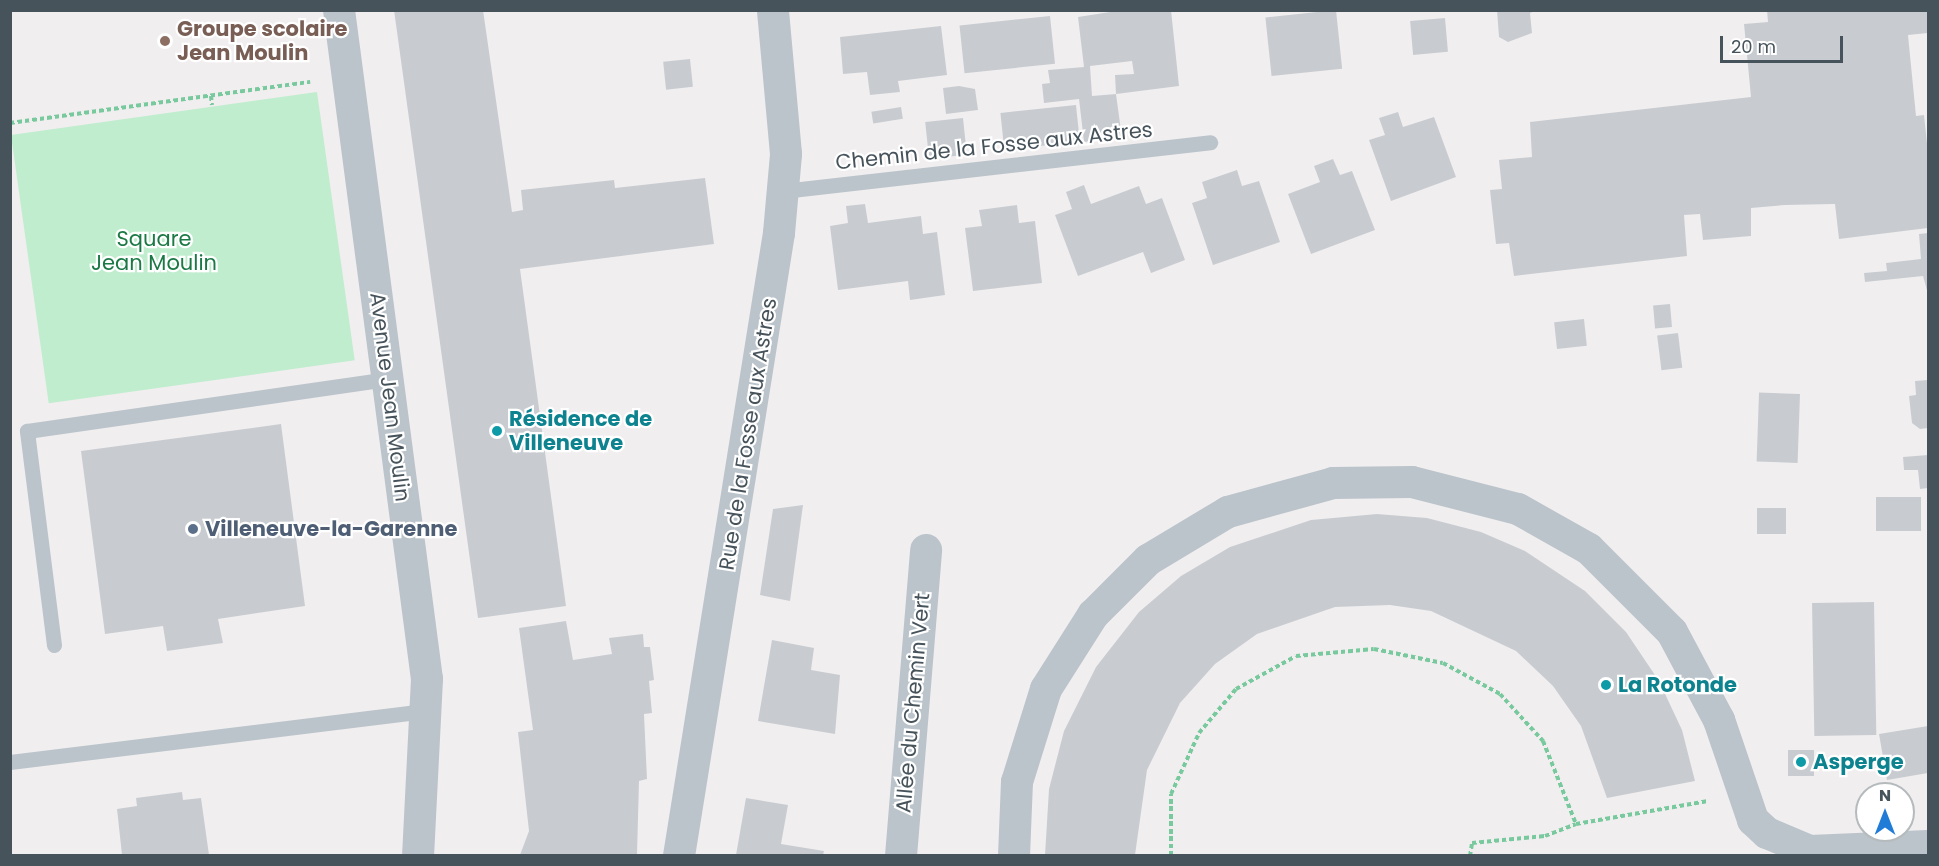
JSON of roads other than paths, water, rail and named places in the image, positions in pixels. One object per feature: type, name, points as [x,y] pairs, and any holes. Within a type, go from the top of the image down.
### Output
[{"type":"street","name":"Avenue Jean Moulin","points":[[339,10],[388,379],[428,711],[418,855]]},
{"type":"street","name":"Rue de la Fosse aux Astres","points":[[679,855],[743,472],[783,191],[784,90],[773,10]]},
{"type":"street","points":[[1014,855],[1017,782],[1046,689],[1093,615],[1148,560],[1228,512],[1333,483],[1412,482],[1518,509],[1589,549],[1672,632],[1719,720],[1742,794],[1753,820],[1781,848],[1810,851],[1929,846]]},
{"type":"street","name":"Allée du Chemin Vert","points":[[901,855],[926,550]]},
{"type":"lane","name":"Chemin de la Fosse aux Astres","points":[[783,191],[1210,142]]},
{"type":"lane","points":[[54,645],[27,431],[388,379]]},
{"type":"lane","points":[[10,762],[428,711]]},
{"type":"place","name":"Groupe scolaire Jean Moulin","points":[[165,41]]},
{"type":"place","name":"Résidence de Villeneuve","points":[[497,431]]},
{"type":"place","name":"Villeneuve-la-Garenne","points":[[193,529]]},
{"type":"place","name":"La Rotonde","points":[[1606,685]]},
{"type":"place","name":"Asperge","points":[[1801,762]]},
{"type":"park label","name":"Square Jean Moulin","points":[[154,251]]}]
